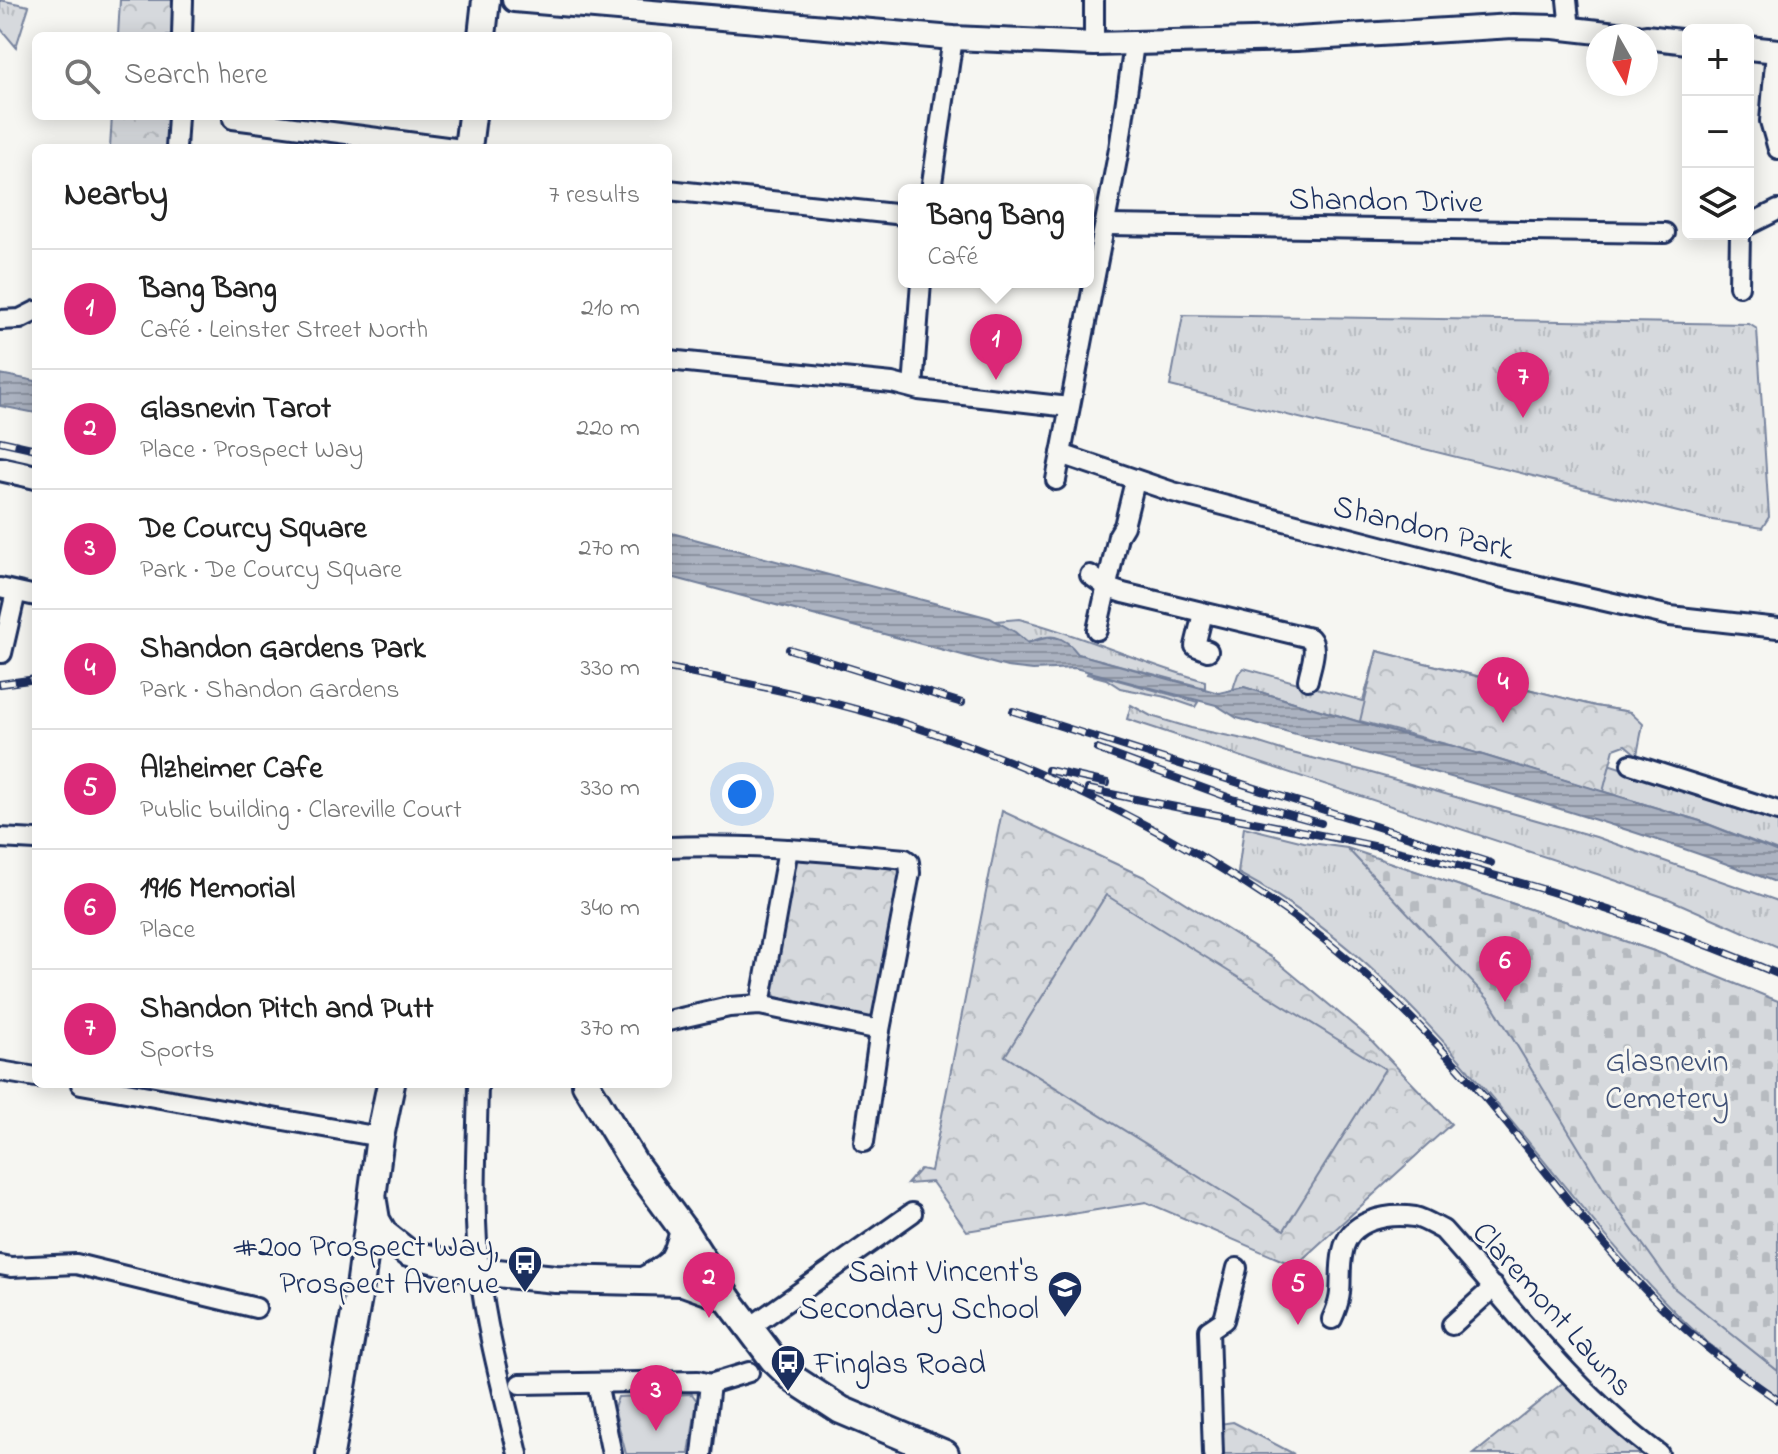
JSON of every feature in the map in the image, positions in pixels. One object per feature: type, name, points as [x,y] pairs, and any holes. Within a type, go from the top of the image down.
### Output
[{"type":"main road","points":[[482,32],[486,0]]},
{"type":"main road","points":[[468,144],[472,120]]},
{"type":"main road","points":[[330,1454],[390,1088]]},
{"type":"main road","points":[[588,1088],[634,1163],[773,1359],[810,1392],[841,1410],[945,1454]]},
{"type":"main road","points":[[372,1196],[376,1220],[384,1234],[408,1253],[479,1271],[556,1279],[683,1282],[727,1298]]},
{"type":"main road","points":[[645,1280],[668,1267],[677,1257],[684,1231]]},
{"type":"main road","points":[[361,1280],[379,1261],[408,1253]]},
{"type":"street","points":[[182,32],[183,0]]},
{"type":"street","points":[[514,0],[953,38],[1094,44],[1296,39],[1513,26],[1586,31]]},
{"type":"street","points":[[1094,0],[1094,44]]},
{"type":"street","points":[[1567,0],[1570,29]]},
{"type":"street","points":[[932,184],[953,38]]},
{"type":"street","points":[[1658,38],[1682,41]]},
{"type":"street","points":[[1094,284],[1134,44]]},
{"type":"street","points":[[1754,49],[1777,51],[1770,121],[1778,149]]},
{"type":"street","points":[[176,144],[178,120]]},
{"type":"street","points":[[241,120],[424,144]]},
{"type":"street","points":[[672,190],[898,214]]},
{"type":"street","points":[[1754,222],[1778,210]]},
{"type":"street","name":"Shandon Drive","points":[[1106,225],[1665,233]]},
{"type":"street","points":[[1739,286],[1740,240]]},
{"type":"street","points":[[913,388],[921,288]]},
{"type":"street","points":[[1056,480],[1093,288]]},
{"type":"street","points":[[0,320],[20,319],[32,313]]},
{"type":"street","points":[[672,360],[892,383],[919,390],[1069,407]]},
{"type":"street","name":"Shandon Park","points":[[1061,454],[1135,481],[1482,572],[1670,616],[1778,628]]},
{"type":"street","points":[[0,469],[32,476]]},
{"type":"street","points":[[1097,630],[1118,536],[1124,526],[1135,481]]},
{"type":"street","points":[[1090,575],[1108,588],[1310,638],[1314,648],[1308,680]]},
{"type":"street","points":[[2,653],[8,590],[32,595]]},
{"type":"street","points":[[1203,613],[1195,646],[1208,651]]},
{"type":"street","points":[[1631,764],[1778,811]]},
{"type":"street","points":[[0,838],[32,840]]},
{"type":"street","points":[[672,847],[722,845],[788,849],[905,859],[909,862],[910,873],[880,1030],[864,1142]]},
{"type":"street","points":[[760,1005],[788,849]]},
{"type":"street","points":[[672,1020],[729,1007],[760,1005],[880,1030]]},
{"type":"street","points":[[0,1071],[32,1076]]},
{"type":"street","points":[[104,1088],[380,1137]]},
{"type":"street","points":[[478,1088],[476,1180],[479,1271],[487,1324],[518,1454]]},
{"type":"street","points":[[749,1328],[912,1213]]},
{"type":"street","name":"Claremont Lawns","points":[[1332,1319],[1342,1297],[1342,1253],[1347,1237],[1365,1221],[1416,1217],[1443,1230],[1530,1333],[1588,1395],[1659,1454]]},
{"type":"street","points":[[0,1265],[76,1264],[256,1308]]},
{"type":"street","points":[[1213,1454],[1209,1330],[1224,1320],[1237,1268]]},
{"type":"street","points":[[1452,1325],[1494,1287]]},
{"type":"street","points":[[520,1384],[698,1381],[710,1384],[749,1372]]},
{"type":"street","points":[[597,1383],[612,1454]]},
{"type":"street","points":[[702,1454],[710,1384]]},
{"type":"green space","points":[[0,0],[29,6],[16,47],[0,28]]},
{"type":"green space","points":[[120,0],[175,0],[172,32],[118,32]]},
{"type":"green space","points":[[112,120],[168,120],[166,144],[110,144]]},
{"type":"green space","points":[[1183,315],[1749,324],[1757,329],[1769,517],[1762,528],[1706,519],[1170,386]]},
{"type":"green space","points":[[1019,619],[1205,681],[1205,688],[1078,654],[1055,637],[1027,643],[996,621]]},
{"type":"green space","points":[[1377,651],[1630,712],[1602,762],[1778,820],[1778,851],[1700,821],[1453,746],[1396,733],[1244,687],[1233,689],[1238,674],[1244,668],[1363,701]]},
{"type":"green space","points":[[1377,651],[1630,712],[1643,724],[1637,755],[1625,745],[1614,749],[1603,792],[1360,721]]},
{"type":"green space","points":[[1088,672],[1198,702],[1195,707],[1166,697],[1120,688]]},
{"type":"green space","points":[[1131,705],[1151,716],[1191,728],[1361,770],[1596,837],[1778,901],[1778,947],[1669,899],[1127,719]]},
{"type":"green space","points":[[1002,811],[1144,877],[1274,959],[1368,1037],[1451,1124],[1295,1266],[1146,1202],[967,1231],[932,1182],[907,1184],[920,1169],[931,1171]]},
{"type":"green space","name":"Glasnevin Cemetery","points":[[1244,827],[1304,842],[1347,848],[1378,880],[1412,870],[1657,952],[1737,1338],[1778,1371],[1778,1397],[1709,1344],[1671,1308],[1419,1015],[1364,962],[1304,914],[1238,873]]},
{"type":"green space","name":"Glasnevin Cemetery","points":[[1347,848],[1657,952],[1778,1001],[1778,1371],[1674,1288],[1606,1193],[1490,1001]]},
{"type":"green space","points":[[795,857],[903,868],[877,1020],[776,997],[770,990]]},
{"type":"green space","points":[[1106,895],[1385,1069],[1284,1230],[1005,1056]]},
{"type":"green space","points":[[1570,1377],[1659,1454],[1474,1454]]},
{"type":"green space","points":[[692,1394],[697,1401],[689,1454],[626,1454],[614,1408],[618,1397]]},
{"type":"green space","points":[[1233,1422],[1294,1454],[1220,1454],[1219,1424]]},
{"type":"shaded area","points":[[0,374],[32,380],[32,412],[0,406]]},
{"type":"shaded area","points":[[672,533],[990,618],[1028,643],[1043,638],[1061,639],[1078,654],[1219,693],[1244,687],[1700,821],[1778,852],[1778,883],[1577,814],[1237,718],[1216,705],[1075,668],[1033,670],[1007,667],[672,577]]},
{"type":"railway","points":[[0,441],[32,448]]},
{"type":"railway","points":[[789,649],[962,703]]},
{"type":"railway","points":[[672,669],[823,701],[885,717],[965,744],[1111,807],[1250,887],[1319,935],[1389,996],[1474,1085],[1605,1245],[1651,1296],[1680,1325],[1778,1400]]},
{"type":"railway","points":[[0,684],[32,680]]},
{"type":"railway","points":[[1013,711],[1491,863]]},
{"type":"railway","points":[[1097,749],[1233,799],[1321,823]]},
{"type":"railway","points":[[1048,770],[1107,783]]},
{"type":"railway","points":[[1088,789],[1343,839],[1472,869],[1649,924],[1778,974]]},
{"type":"place","name":"Bang Bang","points":[[996,380]]},
{"type":"place","name":"Shandon Pitch and Putt","points":[[1523,418]]},
{"type":"place","name":"Shandon Gardens Park","points":[[1503,723]]},
{"type":"place","name":"1916 Memorial","points":[[1505,1002]]},
{"type":"place","name":"#200 Prospect Way, Prospect Avenue","points":[[525,1294]]},
{"type":"place","name":"Glasnevin Tarot","points":[[709,1318]]},
{"type":"place","name":"Saint Vincent's Secondary School","points":[[1065,1319]]},
{"type":"place","name":"Alzheimer Cafe","points":[[1298,1325]]},
{"type":"place","name":"Finglas Road","points":[[788,1393]]},
{"type":"place","name":"De Courcy Square","points":[[656,1431]]}]
